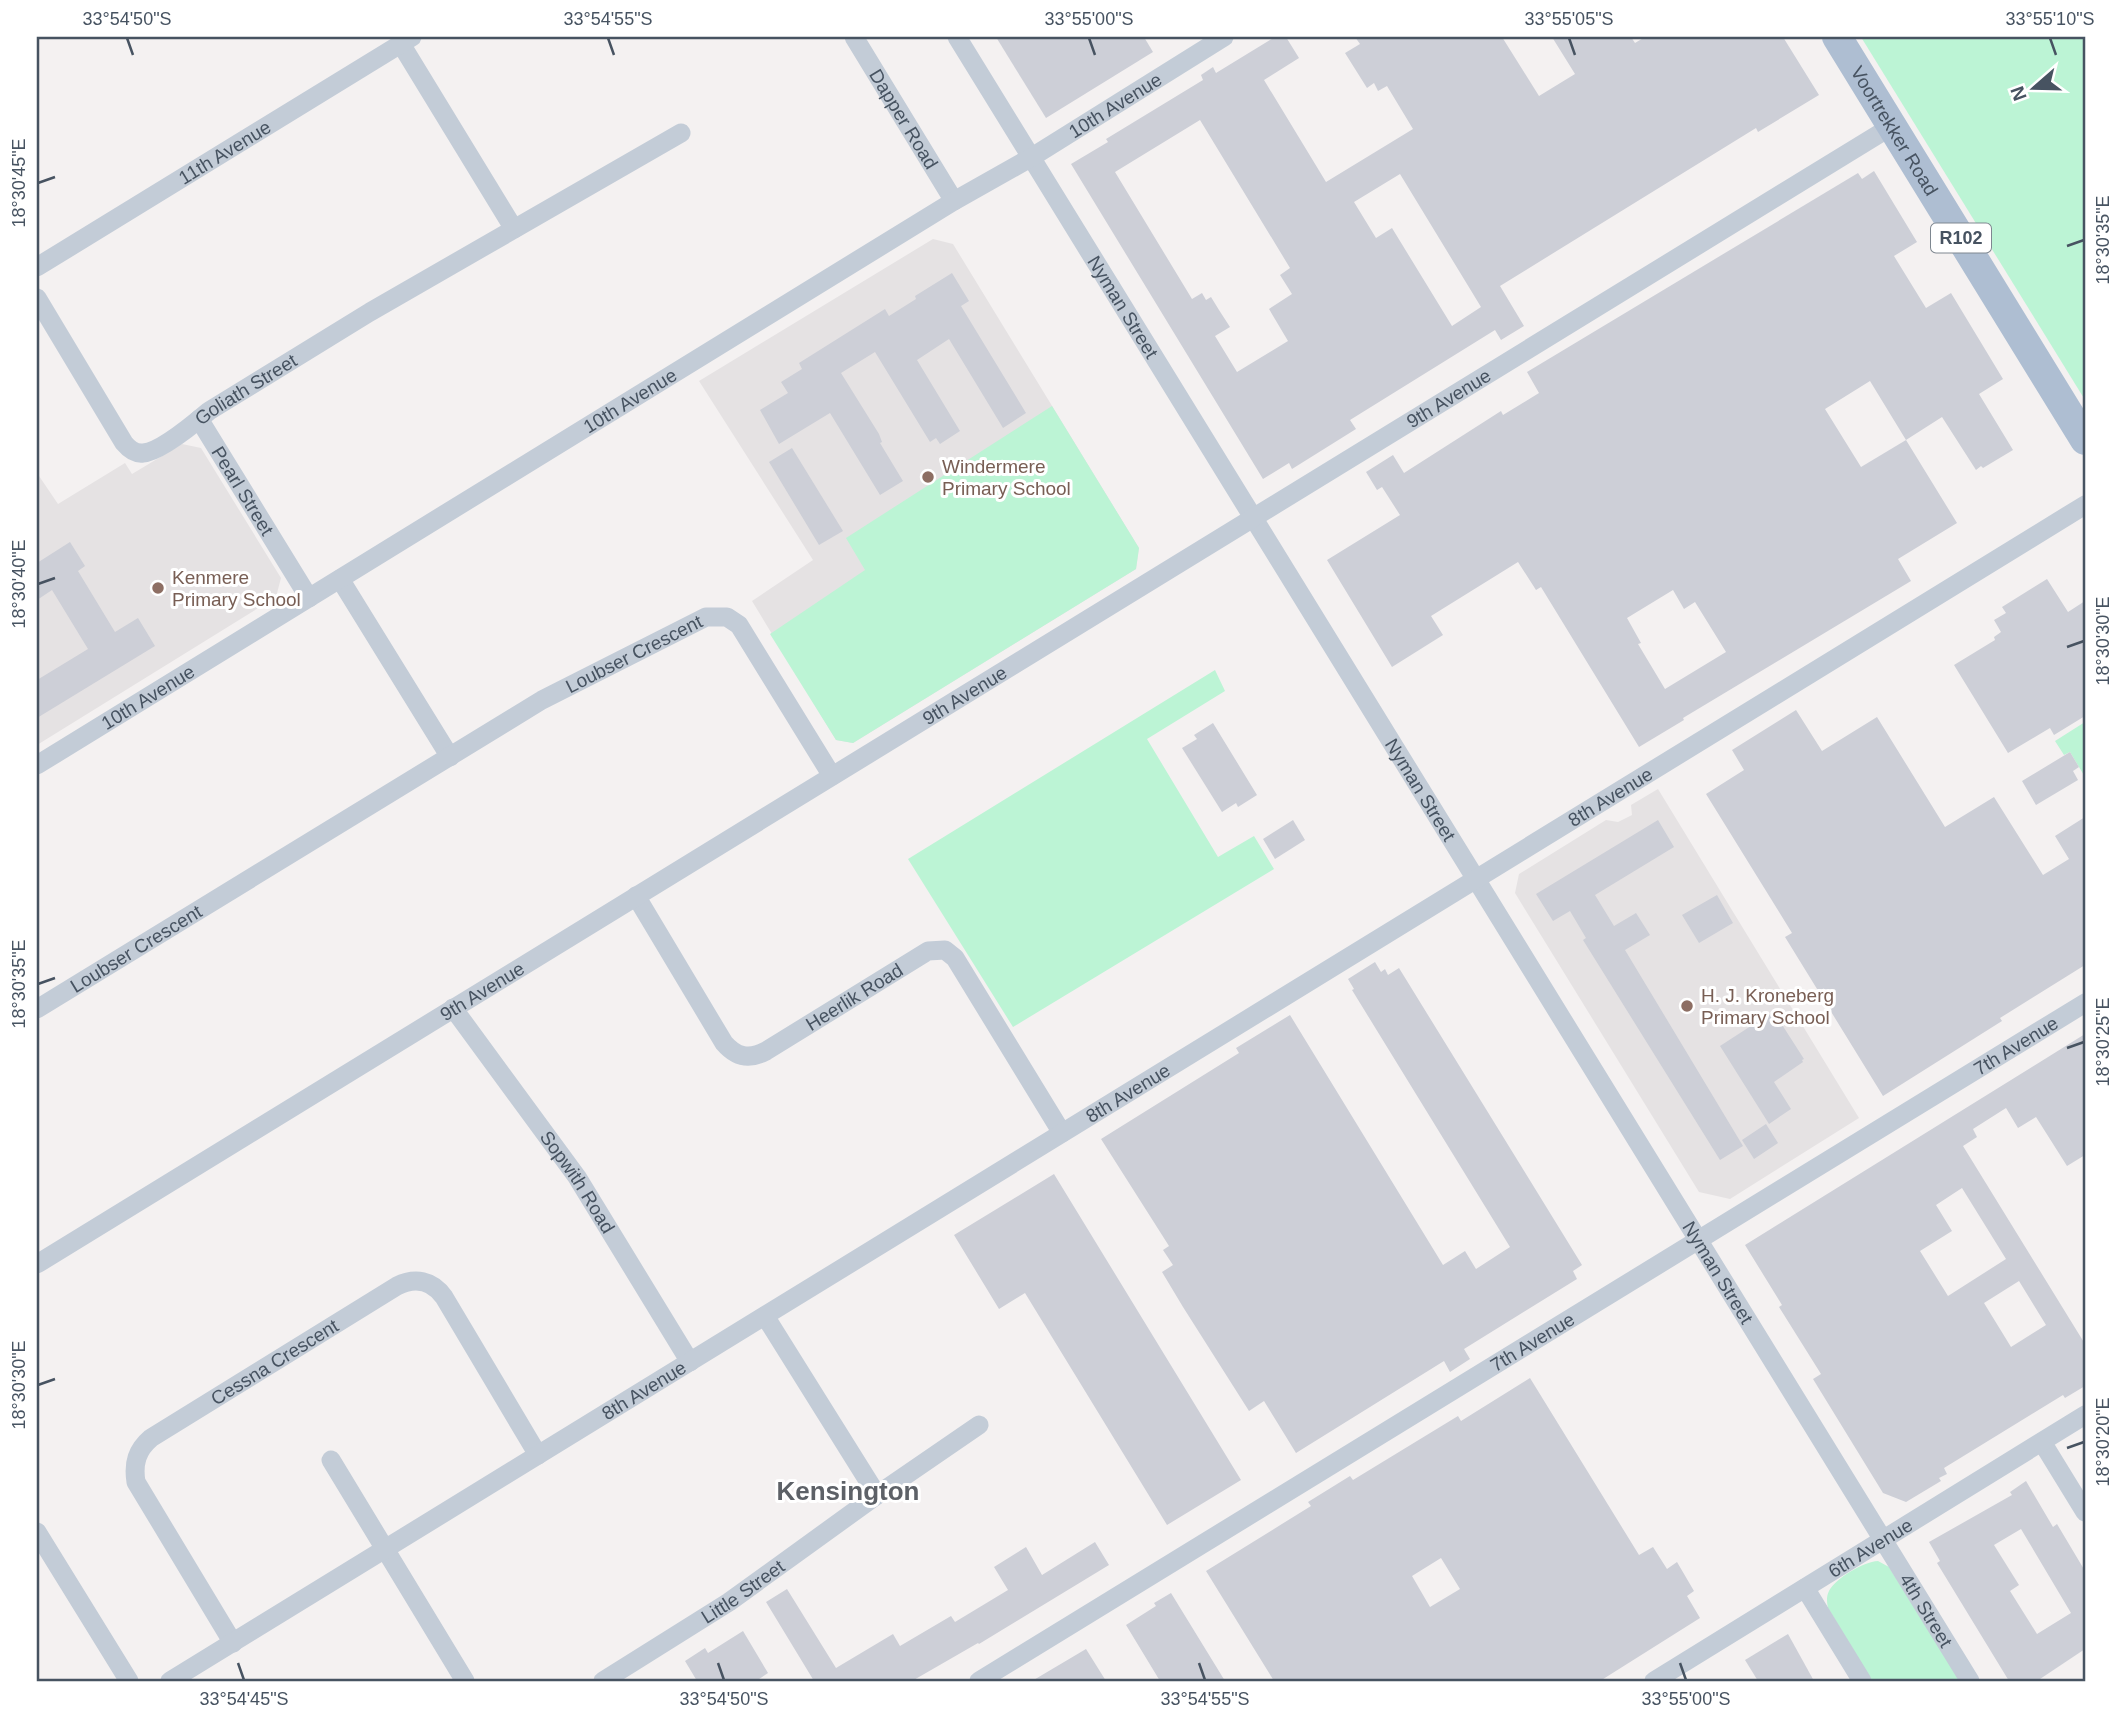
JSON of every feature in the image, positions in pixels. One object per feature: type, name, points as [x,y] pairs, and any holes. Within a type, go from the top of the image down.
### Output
[{"type":"main road","name":"Voortrekker Road","points":[[1837,37],[2085,440]]},
{"type":"street","name":"Dapper Road","points":[[854,37],[954,201]]},
{"type":"street","name":"Nyman Street","points":[[957,37],[1884,1540]]},
{"type":"street","name":"10th Avenue","points":[[37,765],[1224,37]]},
{"type":"street","points":[[406,40],[514,229]]},
{"type":"street","name":"11th Avenue","points":[[37,267],[406,40]]},
{"type":"street","name":"9th Avenue","points":[[37,1264],[1892,126]]},
{"type":"street","name":"Goliath Street","points":[[37,298],[129,449],[141,453],[151,451],[370,312],[681,133]]},
{"type":"street","name":"Pearl Street","points":[[199,419],[309,598]]},
{"type":"street","name":"8th Avenue","points":[[170,1681],[2085,505]]},
{"type":"street","points":[[340,579],[450,757]]},
{"type":"street","name":"Loubser Crescent","points":[[37,1009],[542,700],[699,620],[720,616],[733,620],[743,631],[832,776]]},
{"type":"street","name":"Heerlik Road","points":[[636,896],[723,1042],[741,1056],[758,1055],[766,1051],[928,951],[945,950],[955,958],[1062,1133]]},
{"type":"street","name":"7th Avenue","points":[[979,1681],[2085,1003]]},
{"type":"street","name":"Sopwith Road","points":[[453,1008],[577,1177],[690,1362]]},
{"type":"street","name":"Cessna Crescent","points":[[233,1643],[136,1482],[136,1456],[151,1438],[397,1286],[415,1280],[432,1285],[444,1297],[538,1455]]},
{"type":"street","points":[[765,1316],[877,1495]]},
{"type":"street","name":"6th Avenue","points":[[1654,1681],[2085,1415]]},
{"type":"street","name":"Little Street","points":[[603,1681],[729,1602],[979,1425]]},
{"type":"street","points":[[2042,1442],[2085,1512]]},
{"type":"street","points":[[331,1460],[465,1681]]},
{"type":"street","points":[[37,1532],[129,1681]]},
{"type":"street","name":"4th Street","points":[[1884,1540],[1970,1681]]},
{"type":"street","points":[[1805,1588],[1862,1681]]},
{"type":"shaded area","name":"Windermere Primary School","points":[[933,239],[953,244],[1139,548],[1136,569],[853,743],[836,740],[752,601],[813,560],[699,381]]},
{"type":"shaded area","name":"Kenmere Primary School","points":[[182,444],[201,448],[281,578],[276,597],[37,745],[37,473],[58,504],[125,463],[132,474]]},
{"type":"shaded area","name":"H. J. Kroneberg Primary School","points":[[1658,789],[1859,1118],[1730,1199],[1699,1192],[1515,893],[1519,874],[1606,820],[1618,822],[1632,815],[1631,805]]},
{"type":"green space","points":[[1861,37],[2085,37],[2085,400]]},
{"type":"green space","points":[[1052,406],[1139,548],[1136,569],[853,743],[836,740],[770,634],[865,570],[846,538]]},
{"type":"green space","points":[[1215,670],[1225,691],[1147,739],[1218,857],[1254,836],[1274,869],[1013,1027],[908,859]]},
{"type":"green space","points":[[2085,722],[2085,777],[2070,752],[2064,755],[2055,741]]},
{"type":"green space","points":[[1878,1561],[1889,1567],[1960,1681],[1872,1681],[1828,1608],[1827,1597],[1832,1586],[1844,1576],[1865,1564]]},
{"type":"building","points":[[996,37],[1144,37],[1153,52],[1046,118]]},
{"type":"building","points":[[1275,37],[1286,37],[1299,58],[1264,80],[1326,182],[1413,129],[1387,86],[1378,91],[1374,83],[1367,88],[1345,53],[1360,44],[1355,37],[1502,37],[1539,96],[1575,74],[1552,37],[1631,37],[1635,43],[1645,37],[1783,37],[1819,95],[1758,132],[1756,128],[1500,286],[1524,326],[1501,340],[1495,330],[1350,420],[1356,429],[1292,469],[1289,463],[1263,479],[1071,164],[1108,142],[1106,139],[1203,80],[1201,75],[1213,67],[1216,73]],"holes":[[[1200,120],[1290,268],[1280,275],[1292,294],[1269,309],[1288,341],[1237,372],[1215,336],[1230,327],[1211,297],[1206,300],[1202,293],[1192,299],[1115,172]],[[1400,174],[1481,307],[1452,326],[1392,228],[1376,238],[1354,202]]]},
{"type":"building","points":[[1874,171],[1917,242],[1894,256],[1926,308],[1951,293],[2003,379],[1979,394],[2013,450],[1976,470],[1942,417],[1906,440],[1957,523],[1898,559],[1911,581],[1639,747],[1541,587],[1536,590],[1518,562],[1431,616],[1443,635],[1392,667],[1327,560],[1400,515],[1382,487],[1377,490],[1366,472],[1393,455],[1404,473],[1501,411],[1503,415],[1539,393],[1527,372],[1858,173],[1862,179]],"holes":[[[1870,381],[1906,440],[1861,467],[1825,409]],[[1673,590],[1684,609],[1695,602],[1726,652],[1665,689],[1638,644],[1641,643],[1627,618]]]},
{"type":"building","points":[[952,273],[969,301],[961,306],[1026,413],[1003,428],[949,339],[917,360],[960,431],[940,444],[936,438],[930,442],[875,352],[841,373],[879,434],[880,443],[903,481],[880,495],[830,413],[779,444],[760,410],[788,393],[781,382],[802,369],[799,363],[885,309],[889,316]]},
{"type":"building","points":[[792,448],[843,531],[819,545],[769,462]]},
{"type":"building","points":[[70,542],[85,566],[78,571],[115,632],[138,618],[155,646],[37,718],[37,680],[88,649],[52,590],[37,600],[37,563]]},
{"type":"building","points":[[2047,579],[2068,612],[2085,601],[2085,716],[2054,735],[2050,728],[2008,753],[1954,665],[1995,640],[1994,637],[2001,632],[1994,620],[2006,613],[2002,607]]},
{"type":"building","points":[[1796,710],[1822,751],[1877,717],[1945,827],[1994,797],[2043,875],[2069,859],[2055,836],[2085,817],[2085,965],[1883,1096],[1785,937],[1792,933],[1706,794],[1744,770],[1732,750]]},
{"type":"building","points":[[1213,723],[1257,795],[1238,807],[1236,803],[1222,812],[1182,748],[1197,739],[1194,735]]},
{"type":"building","points":[[2070,752],[2079,767],[2073,771],[2078,780],[2036,805],[2022,781]]},
{"type":"building","points":[[1293,820],[1305,840],[1275,859],[1263,839]]},
{"type":"building","points":[[1658,820],[1674,847],[1595,895],[1614,926],[1636,913],[1650,935],[1625,950],[1743,1146],[1720,1160],[1583,940],[1586,938],[1570,911],[1553,921],[1536,894]]},
{"type":"building","points":[[1717,895],[1733,923],[1699,943],[1682,915]]},
{"type":"building","points":[[1375,962],[1381,972],[1385,969],[1388,975],[1399,968],[1582,1265],[1573,1271],[1577,1279],[1464,1349],[1470,1359],[1450,1372],[1444,1361],[1296,1453],[1264,1401],[1249,1411],[1183,1307],[1162,1272],[1173,1265],[1163,1250],[1169,1246],[1101,1139],[1239,1053],[1236,1048],[1290,1015],[1443,1265],[1465,1251],[1476,1269],[1510,1247],[1352,990],[1354,989],[1348,979]]},
{"type":"building","points":[[1771,1013],[1778,1022],[1779,1020],[1804,1059],[1774,1082],[1791,1109],[1769,1124],[1720,1046]]},
{"type":"building","points":[[2085,1034],[2085,1155],[2067,1166],[2036,1117],[2018,1128],[2006,1108],[1973,1129],[1977,1137],[1963,1146],[2085,1344],[2085,1386],[2065,1398],[2063,1395],[1944,1468],[1947,1474],[1939,1478],[1941,1481],[1906,1502],[1883,1493],[1813,1379],[1821,1374],[1779,1307],[1782,1305],[1745,1245]],"holes":[[[1962,1188],[2006,1259],[1948,1296],[1920,1251],[1952,1231],[1936,1205]],[[2019,1281],[2046,1325],[2011,1347],[1984,1303]]]},
{"type":"building","points":[[1766,1124],[1778,1143],[1754,1159],[1742,1140]]},
{"type":"building","points":[[1054,1174],[1241,1480],[1167,1525],[1025,1293],[999,1309],[954,1235]]},
{"type":"building","points":[[1530,1378],[1639,1555],[1653,1547],[1667,1569],[1677,1562],[1694,1591],[1687,1596],[1700,1618],[1600,1681],[1274,1681],[1206,1571],[1311,1506],[1308,1502],[1350,1476],[1353,1480],[1458,1416],[1461,1421]],"holes":[[[1441,1558],[1460,1589],[1430,1607],[1412,1576]]]},
{"type":"building","points":[[2026,1481],[2053,1527],[2057,1524],[2085,1571],[2085,1649],[2037,1681],[2009,1681],[1937,1563],[1940,1561],[1929,1542],[2012,1495],[2010,1492]],"holes":[[[2021,1529],[2071,1613],[2037,1634],[2010,1591],[2019,1585],[1994,1545]]]},
{"type":"building","points":[[1095,1542],[1109,1565],[979,1644],[912,1681],[814,1681],[766,1602],[787,1589],[836,1668],[893,1634],[900,1646],[951,1616],[955,1622],[1008,1590],[994,1567],[1026,1547],[1042,1575]]},
{"type":"building","points":[[1171,1593],[1225,1681],[1160,1681],[1126,1625]]},
{"type":"building","points":[[743,1631],[768,1673],[756,1681],[697,1681],[685,1661],[705,1648],[708,1653]]},
{"type":"building","points":[[1788,1634],[1814,1681],[1758,1681],[1745,1660]]},
{"type":"building","points":[[1086,1649],[1106,1681],[1032,1681]]},
{"type":"place","name":"Windermere Primary School","points":[[928,477]]},
{"type":"place","name":"Kenmere Primary School","points":[[158,588]]},
{"type":"place","name":"H. J. Kroneberg Primary School","points":[[1687,1006]]},
{"type":"district","name":"Kensington","points":[[848,1491]]}]
